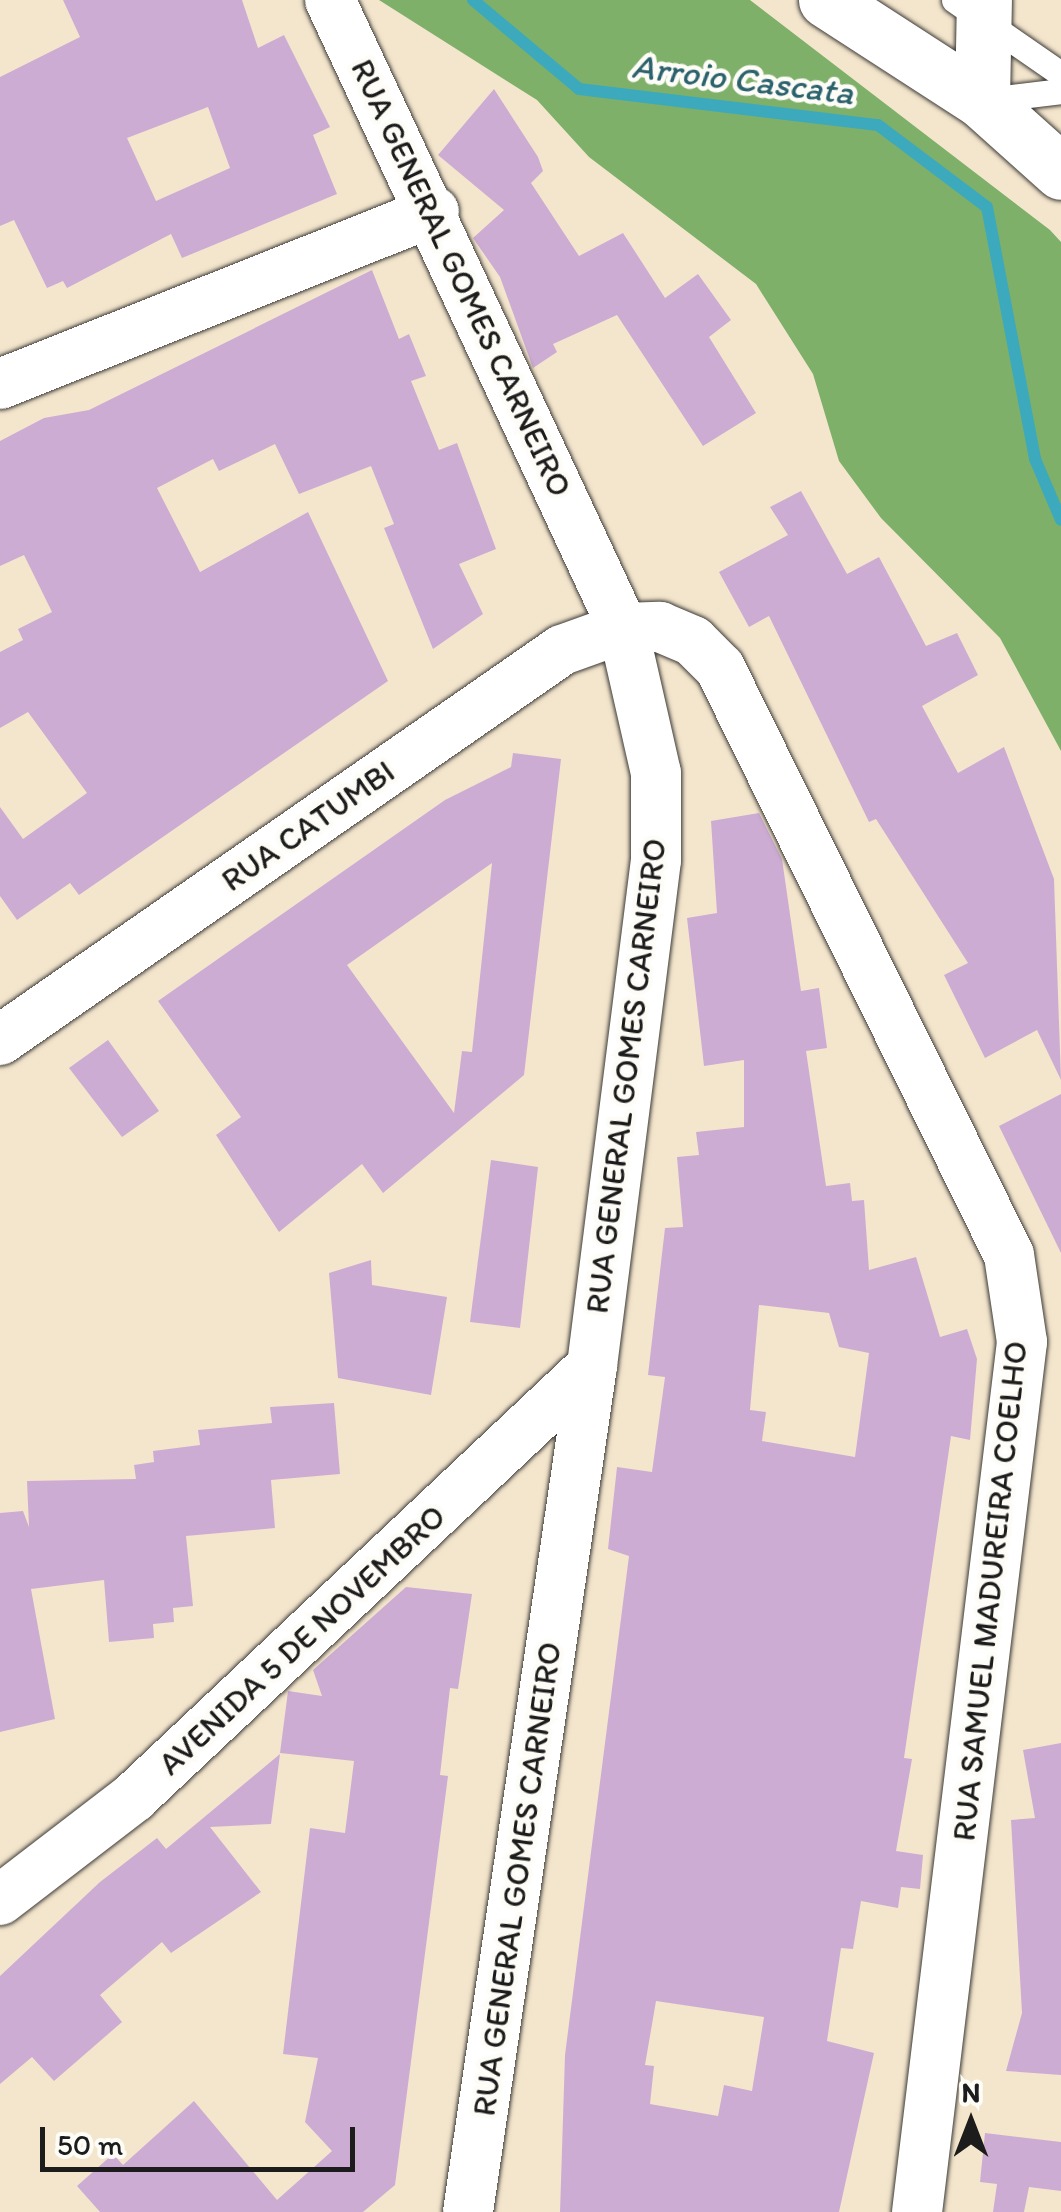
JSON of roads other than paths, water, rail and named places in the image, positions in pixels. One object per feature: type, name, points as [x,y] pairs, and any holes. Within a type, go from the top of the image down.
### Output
[{"type":"main road","points":[[826,0],[982,101],[1061,172]]},
{"type":"main road","points":[[972,5],[982,101]]},
{"type":"street","name":"RUA GENERAL GOMES CARNEIRO","points":[[330,0],[434,211],[623,628],[656,772],[656,860],[592,1366],[468,2212]]},
{"type":"street","points":[[0,384],[434,211]]},
{"type":"street","name":"RUA CATUMBI","points":[[0,1040],[562,650],[623,628]]},
{"type":"street","name":"RUA SAMUEL MADUREIRA COELHO","points":[[623,628],[660,628],[692,641],[752,719],[1009,1254],[1022,1342],[917,2212]]},
{"type":"street","name":"AVENIDA 5 DE NOVEMBRO","points":[[0,1900],[134,1797],[592,1366]]},
{"type":"lane","points":[[972,5],[1061,74]]},
{"type":"lane","points":[[982,101],[1061,91]]},
{"type":"waterway","name":"Arroio Cascata","points":[[473,0],[579,89],[878,125],[987,207],[1035,459],[1061,520]]}]
